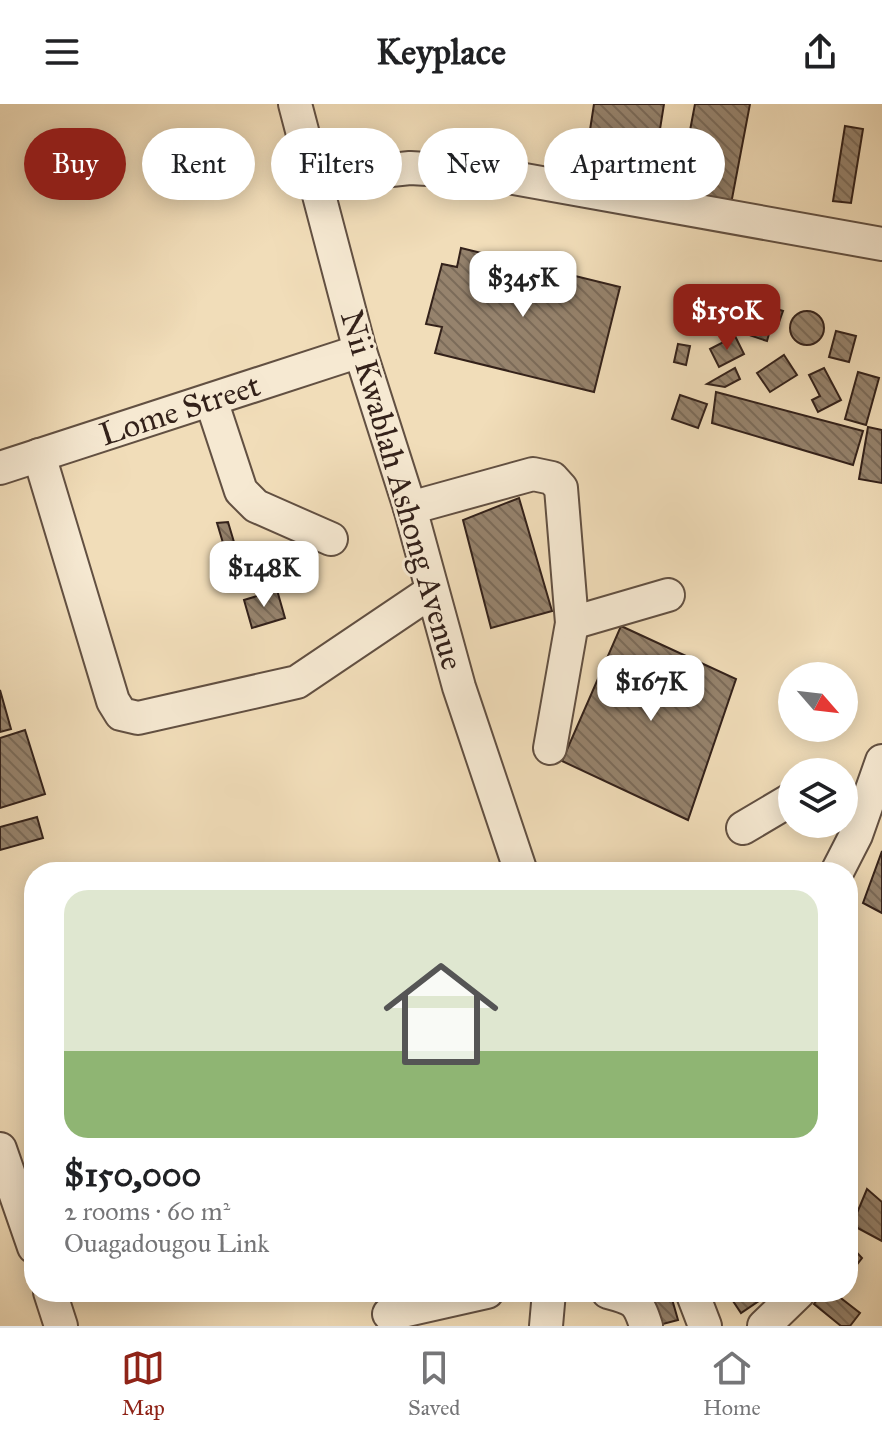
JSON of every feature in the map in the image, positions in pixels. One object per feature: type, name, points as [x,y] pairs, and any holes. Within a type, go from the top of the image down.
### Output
[{"type":"street","name":"Nii Kwablah Ashong Avenue","points":[[295,104],[302,128]]},
{"type":"street","points":[[402,169],[480,172],[882,244]]},
{"type":"street","name":"Nii Kwablah Ashong Avenue","points":[[322,200],[360,351],[410,508],[459,687],[518,862]]},
{"type":"street","name":"Lome Street","points":[[0,468],[360,351]]},
{"type":"street","points":[[211,400],[241,491],[256,506],[331,539]]},
{"type":"street","points":[[39,455],[113,701],[121,714],[138,718],[297,682],[432,591]]},
{"type":"street","points":[[410,508],[533,474],[552,478],[561,488],[572,623],[550,748]]},
{"type":"street","points":[[572,623],[668,595]]},
{"type":"street","points":[[842,862],[856,835],[867,776]]},
{"type":"street","points":[[743,828],[778,807]]},
{"type":"street","points":[[0,1149],[24,1218]]},
{"type":"street","points":[[53,1302],[61,1326]]},
{"type":"street","points":[[390,1311],[436,1302]]},
{"type":"street","points":[[546,1326],[548,1302]]},
{"type":"street","points":[[634,1302],[640,1306],[646,1326]]},
{"type":"street","points":[[696,1302],[705,1326]]},
{"type":"street","points":[[764,1326],[789,1302]]},
{"type":"building","points":[[594,104],[664,104],[660,128],[590,128]]},
{"type":"building","points":[[695,104],[750,104],[731,204],[710,200],[725,200],[725,128],[690,128]]},
{"type":"building","points":[[845,126],[863,129],[851,203],[833,201]]},
{"type":"building","points":[[461,248],[620,287],[594,392],[435,353],[442,327],[426,324],[442,264],[457,267]]},
{"type":"building","points":[[695,288],[708,293],[694,329],[682,320]]},
{"type":"building","points":[[744,299],[783,311],[778,325],[772,323],[767,341],[743,333],[747,322],[738,319]]},
{"type":"building","points":[[807,311],[819,316],[824,328],[819,340],[807,345],[795,340],[790,328],[795,316]]},
{"type":"building","points":[[836,331],[856,336],[849,362],[829,357]]},
{"type":"building","points":[[735,336],[744,354],[719,367],[710,349]]},
{"type":"building","points":[[678,344],[690,346],[686,365],[674,362]]},
{"type":"building","points":[[784,355],[797,375],[770,392],[757,373]]},
{"type":"building","points":[[735,368],[740,379],[725,387],[707,384]]},
{"type":"building","points":[[824,368],[841,400],[818,412],[812,400],[820,396],[809,375]]},
{"type":"building","points":[[858,372],[879,378],[866,425],[845,419]]},
{"type":"building","points":[[716,392],[863,431],[853,465],[712,423]]},
{"type":"building","points":[[680,395],[707,404],[698,428],[672,419]]},
{"type":"building","points":[[868,427],[882,430],[882,483],[859,479]]},
{"type":"building","points":[[519,498],[552,611],[491,628],[463,520]]},
{"type":"building","points":[[228,522],[239,559],[229,563],[217,523]]},
{"type":"building","points":[[277,590],[285,618],[252,628],[244,600]]},
{"type":"building","points":[[621,626],[736,679],[688,820],[562,761]]},
{"type":"building","points":[[0,690],[11,729],[0,732]]},
{"type":"building","points":[[25,730],[45,794],[0,808],[0,738]]},
{"type":"building","points":[[37,817],[43,838],[0,850],[0,827]]},
{"type":"building","points":[[882,851],[882,913],[863,903]]},
{"type":"building","points":[[867,1189],[882,1202],[882,1241],[858,1228],[858,1211]]},
{"type":"building","points":[[647,1302],[673,1302],[678,1320],[655,1326]]},
{"type":"building","points":[[734,1302],[757,1302],[741,1313]]},
{"type":"building","points":[[846,1302],[860,1313],[850,1326],[841,1326],[814,1304]]}]
